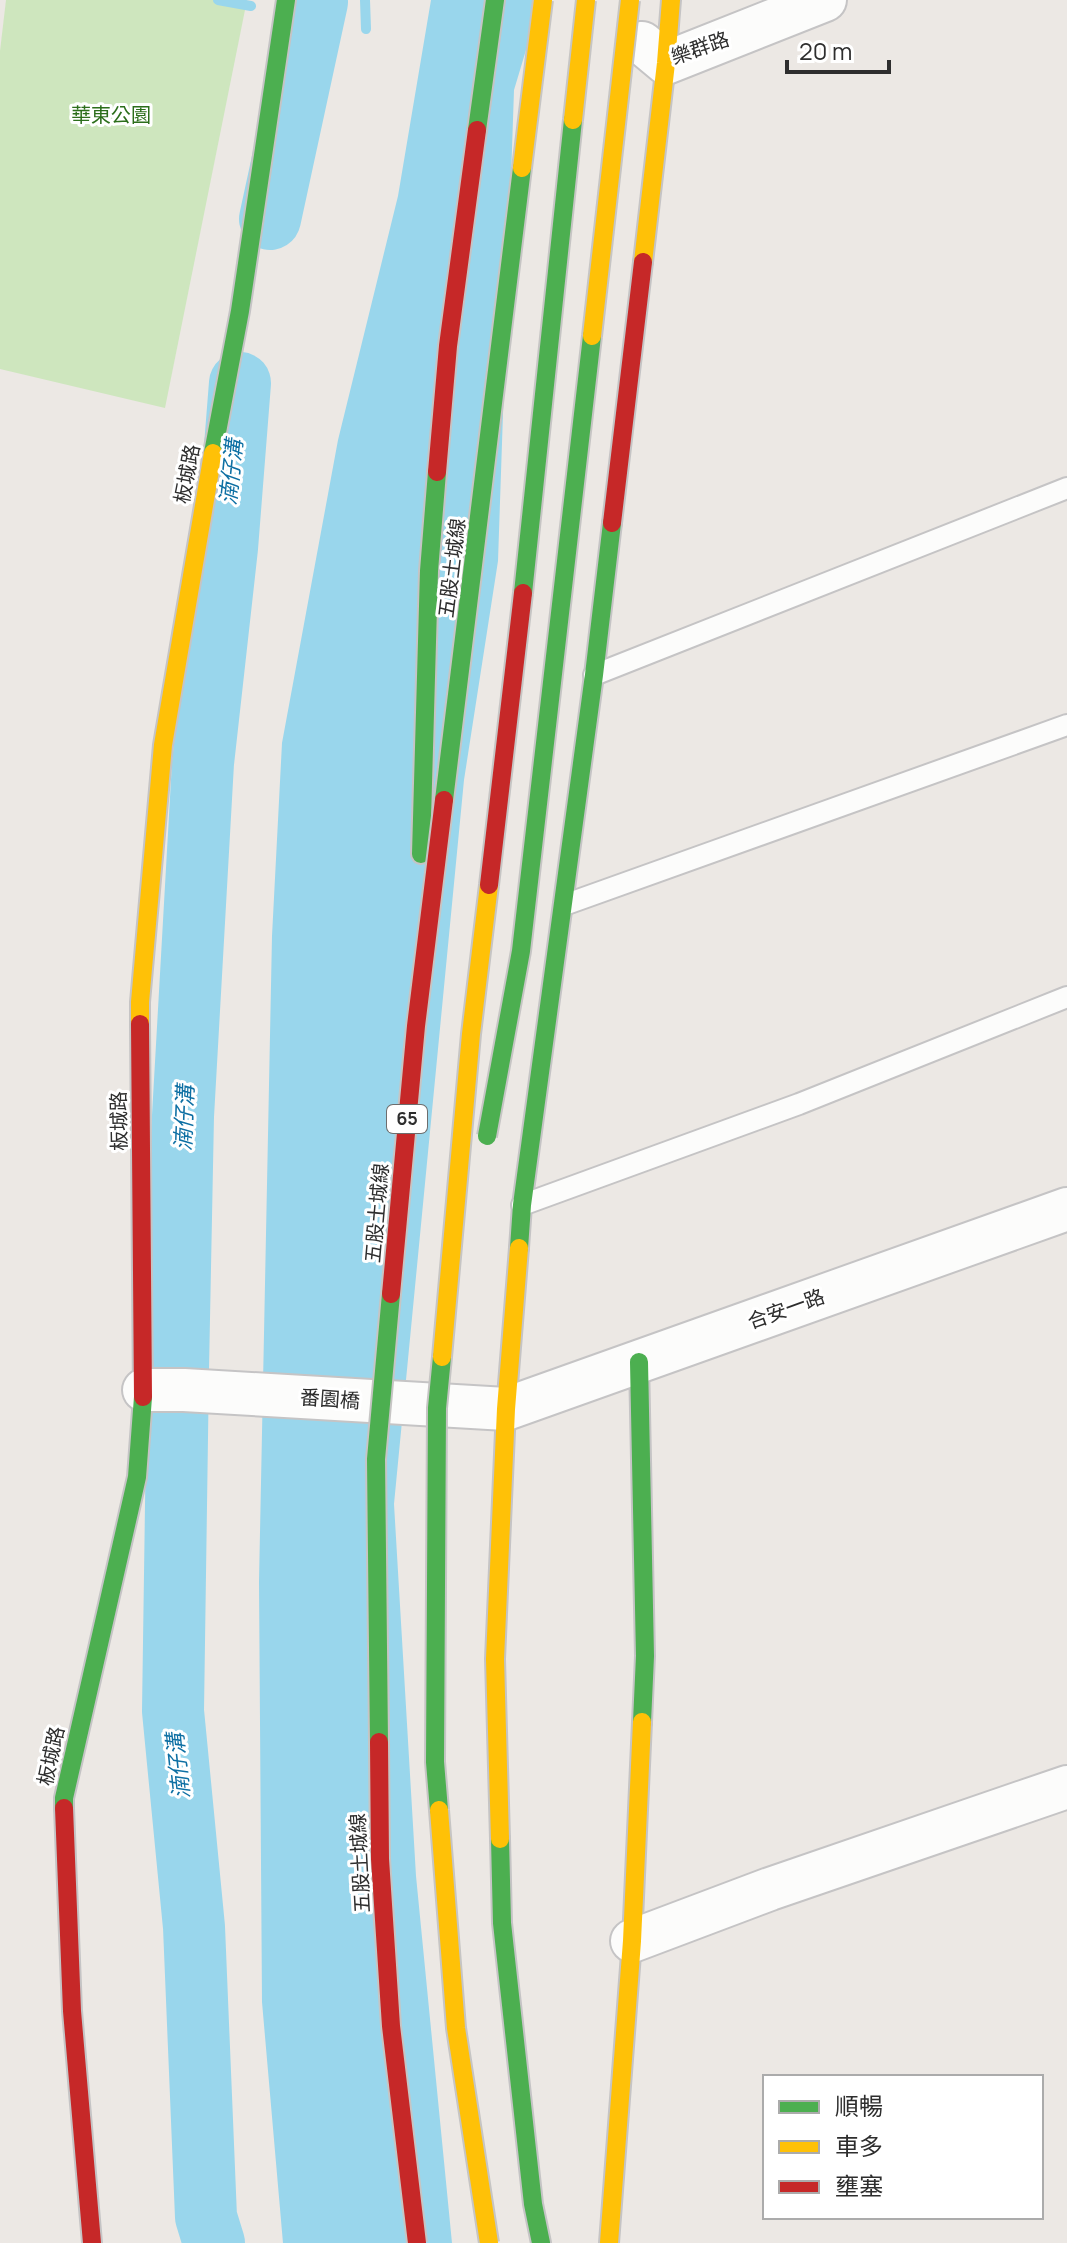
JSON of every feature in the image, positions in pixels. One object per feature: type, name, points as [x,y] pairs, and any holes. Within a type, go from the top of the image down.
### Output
[{"type":"main road","name":"板城路","points":[[92,2243],[72,2011],[64,1798],[137,1477],[144,1390],[140,1002],[163,745],[194,556],[240,311],[286,0]]},
{"type":"main road","points":[[416,1026],[429,571],[448,346],[495,0]]},
{"type":"main road","name":"五股土城線","points":[[417,2243],[391,2026],[380,1859],[376,1475],[416,1026],[543,0]]},
{"type":"main road","points":[[489,2243],[456,2028],[435,1762],[447,1408],[471,1034],[530,534],[588,0]]},
{"type":"main road","points":[[485,1149],[523,935],[630,0]]},
{"type":"main road","points":[[541,2243],[533,2204],[502,1923],[495,1659],[506,1409],[522,1205],[594,675],[671,0]]},
{"type":"main road","points":[[447,1408],[474,1210]]},
{"type":"main road","points":[[609,2243],[632,1941],[645,1656],[639,1362]]},
{"type":"street","name":"樂群路","points":[[588,0],[666,63],[825,0]]},
{"type":"street","name":"合安一路","points":[[506,1409],[1067,1209]]},
{"type":"street","name":"番園橋","points":[[144,1390],[506,1409]]},
{"type":"street","points":[[632,1941],[770,1889],[1067,1787]]},
{"type":"lane","points":[[594,675],[1067,488]]},
{"type":"lane","points":[[564,905],[1067,725]]},
{"type":"lane","points":[[522,1205],[799,1104],[1067,997]]},
{"type":"green space","name":"華東公園","points":[[6,0],[247,0],[165,408],[0,369],[0,51]]},
{"type":"water","points":[[431,0],[541,0],[514,90],[498,561],[464,780],[394,1504],[416,1876],[452,2243],[283,2243],[262,2002],[259,1582],[272,936],[282,743],[338,440],[398,196]]},
{"type":"waterway","points":[[218,0],[251,6]]},
{"type":"waterway","points":[[365,0],[366,29]]},
{"type":"waterway","name":"湳仔溝","points":[[270,219],[317,2]]},
{"type":"waterway","name":"湳仔溝","points":[[214,2243],[206,2217],[194,1927],[173,1711],[183,1116],[203,763],[227,548],[240,383]]},
{"type":"traffic: fast","points":[[213,453],[240,311],[286,0]]},
{"type":"traffic: fast","points":[[477,130],[495,0]]},
{"type":"traffic: fast","points":[[523,593],[573,120]]},
{"type":"traffic: fast","points":[[444,800],[522,168]]},
{"type":"traffic: fast","points":[[487,1136],[521,951],[592,336]]},
{"type":"traffic: fast","points":[[421,854],[429,571],[437,472]]},
{"type":"traffic: fast","points":[[519,1248],[522,1205],[612,523]]},
{"type":"traffic: fast","points":[[379,1742],[376,1459],[391,1294]]},
{"type":"traffic: fast","points":[[439,1810],[435,1762],[437,1408],[442,1357]]},
{"type":"traffic: fast","points":[[639,1362],[645,1656],[642,1722]]},
{"type":"traffic: fast","points":[[64,1808],[137,1477],[143,1397]]},
{"type":"traffic: fast","points":[[500,1839],[502,1923],[533,2204],[541,2243]]},
{"type":"traffic: slow","points":[[522,168],[543,0]]},
{"type":"traffic: slow","points":[[573,120],[586,0]]},
{"type":"traffic: slow","points":[[592,336],[630,0]]},
{"type":"traffic: slow","points":[[643,262],[671,0]]},
{"type":"traffic: slow","points":[[140,1024],[163,745],[213,453]]},
{"type":"traffic: slow","points":[[442,1357],[471,1034],[489,885]]},
{"type":"traffic: slow","points":[[500,1839],[495,1659],[506,1409],[519,1248]]},
{"type":"traffic: slow","points":[[609,2243],[632,1941],[642,1722]]},
{"type":"traffic: slow","points":[[439,1810],[456,2028],[489,2243]]},
{"type":"traffic: jam","points":[[437,472],[448,346],[477,130]]},
{"type":"traffic: jam","points":[[612,523],[643,262]]},
{"type":"traffic: jam","points":[[489,885],[523,593]]},
{"type":"traffic: jam","points":[[391,1294],[416,1026],[444,800]]},
{"type":"traffic: jam","points":[[140,1024],[143,1397]]},
{"type":"traffic: jam","points":[[379,1742],[380,1859],[391,2026],[417,2243]]},
{"type":"traffic: jam","points":[[64,1808],[72,2011],[92,2243]]}]
